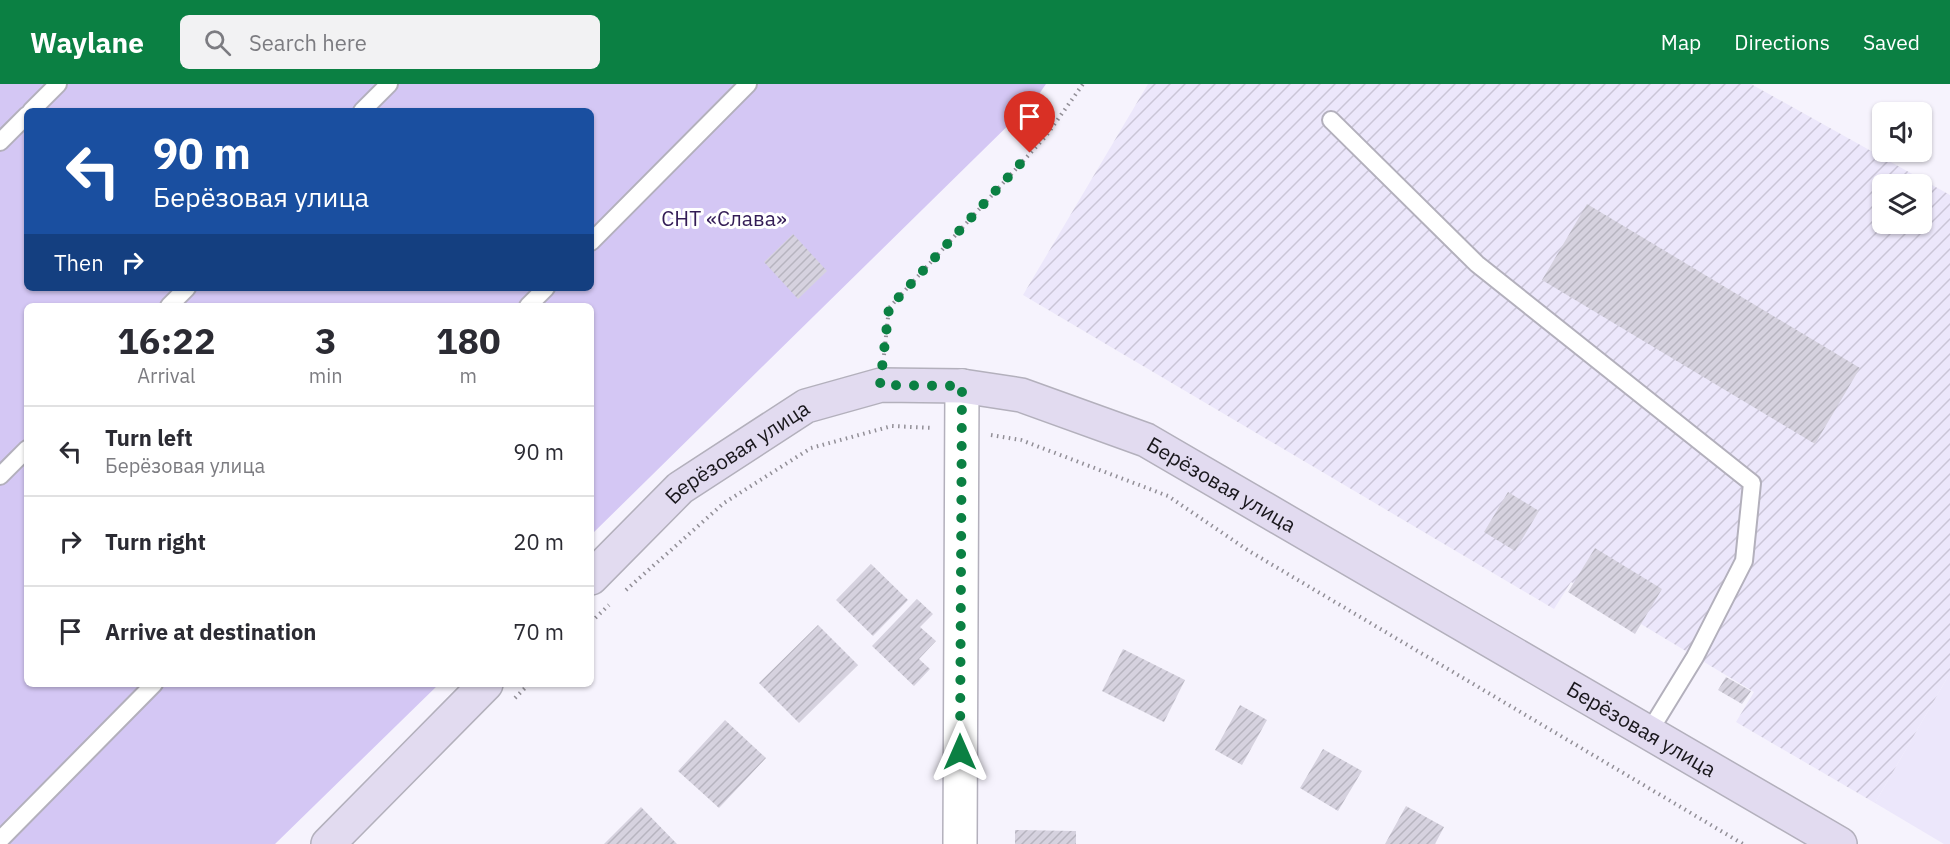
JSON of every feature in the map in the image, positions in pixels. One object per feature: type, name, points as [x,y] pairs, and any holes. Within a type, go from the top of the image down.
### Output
[{"type":"main road","name":"Берёзовая улица","points":[[594,575],[680,488],[806,406],[880,385],[962,386],[1022,395],[1146,440],[1840,844]]},
{"type":"main road","points":[[328,844],[483,687]]},
{"type":"street","points":[[960,844],[962,386]]},
{"type":"lane","points":[[34,108],[58,84]]},
{"type":"lane","points":[[365,108],[389,84]]},
{"type":"lane","points":[[594,239],[748,84]]},
{"type":"lane","points":[[0,142],[24,118]]},
{"type":"lane","points":[[1331,120],[1477,264],[1752,483],[1744,561],[1695,657],[1649,732]]},
{"type":"lane","points":[[172,303],[184,291]]},
{"type":"lane","points":[[531,303],[543,291]]},
{"type":"lane","points":[[0,476],[24,452]]},
{"type":"lane","points":[[0,840],[151,687]]},
{"type":"path","points":[[880,385],[889,308],[1046,136],[1083,84]]},
{"type":"path","points":[[622,594],[724,503],[811,448],[892,426],[962,430],[1021,440],[1168,496],[1249,551],[1743,844]]},
{"type":"path","points":[[594,619],[613,602]]},
{"type":"shaded area","points":[[1148,84],[1751,84],[1872,151],[1872,162],[1891,162],[1912,174],[1872,174],[1872,234],[1932,234],[1932,185],[1950,195],[1950,673],[1875,803],[1736,722],[1754,692],[1571,582],[1554,609],[1023,295]]},
{"type":"shaded area","points":[[1950,673],[1950,844],[1944,844],[1875,803]]},
{"type":"green space","name":"СНТ «Слава»","points":[[0,84],[1046,84],[1037,97],[594,532],[594,303],[24,303],[24,687],[436,687],[275,844],[0,844]]},
{"type":"building","points":[[1587,204],[1860,368],[1815,444],[1542,280]]},
{"type":"building","points":[[793,234],[827,271],[798,299],[764,262]]},
{"type":"building","points":[[1508,492],[1539,511],[1515,551],[1484,532]]},
{"type":"building","points":[[1595,548],[1662,589],[1635,634],[1568,592]]},
{"type":"building","points":[[871,564],[908,600],[873,636],[836,600]]},
{"type":"building","points":[[917,599],[933,614],[920,627],[936,641],[919,659],[930,669],[914,686],[872,646]]},
{"type":"building","points":[[818,625],[858,665],[799,723],[759,683]]},
{"type":"building","points":[[1123,649],[1185,680],[1164,722],[1102,691]]},
{"type":"building","points":[[1726,677],[1751,691],[1742,704],[1718,690]]},
{"type":"building","points":[[1240,705],[1267,720],[1242,765],[1215,750]]},
{"type":"building","points":[[725,720],[766,758],[719,808],[678,771]]},
{"type":"building","points":[[1323,749],[1362,771],[1338,811],[1300,788]]},
{"type":"building","points":[[1406,806],[1444,827],[1435,844],[1385,844]]},
{"type":"building","points":[[641,807],[677,844],[604,844]]},
{"type":"building","points":[[1015,830],[1076,831],[1076,844],[1015,844]]},
{"type":"route","points":[[960,752],[962,386],[880,385],[889,308],[1030,153]]}]
